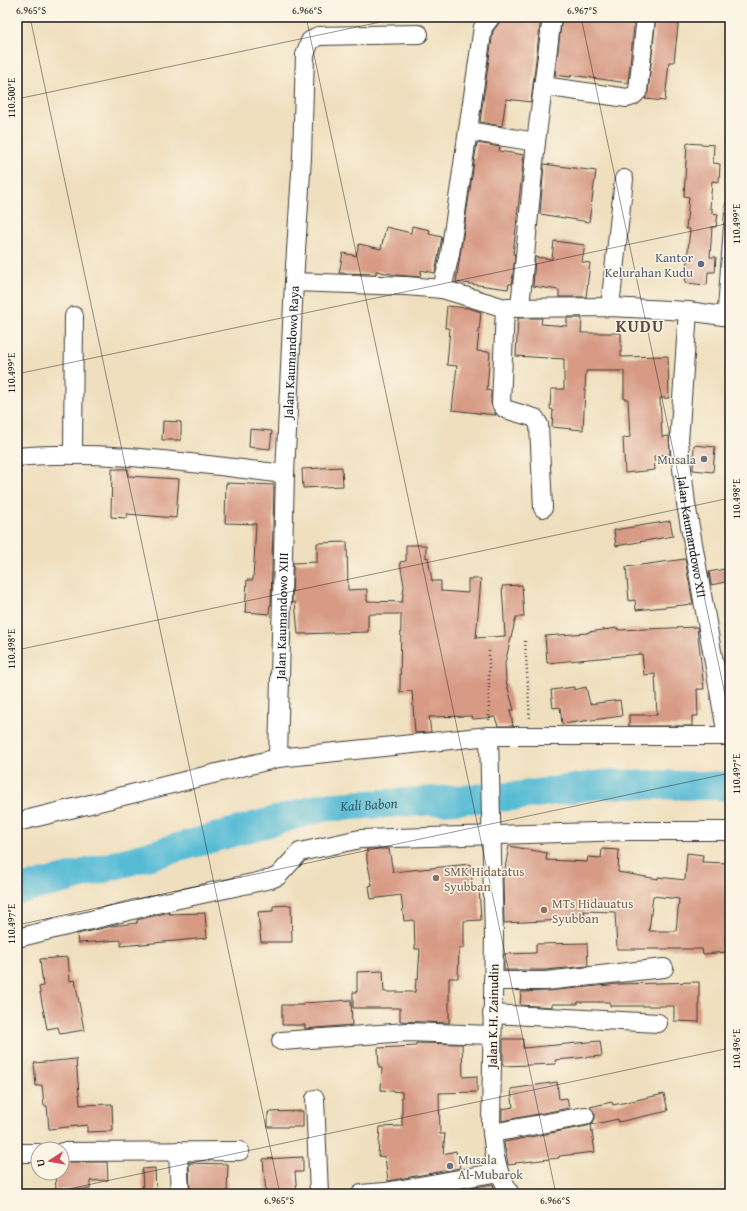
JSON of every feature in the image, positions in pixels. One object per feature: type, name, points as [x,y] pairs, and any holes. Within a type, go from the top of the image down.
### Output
[{"type":"street","points":[[442,289],[450,254],[483,27],[491,17]]},
{"type":"street","points":[[543,508],[539,425],[535,418],[505,409],[502,404],[512,307],[536,142],[552,17]]},
{"type":"street","points":[[543,86],[627,98],[634,96],[638,91],[646,17]]},
{"type":"street","points":[[294,282],[302,157],[305,55],[310,41],[318,36],[418,34]]},
{"type":"street","points":[[468,131],[536,142]]},
{"type":"street","points":[[610,308],[624,179]]},
{"type":"street","name":"Jalan Kaumandowo Raya","points":[[285,474],[294,282],[406,286],[442,289],[512,307],[688,310],[726,316]]},
{"type":"street","name":"Jalan Kaumandowo XII","points":[[688,310],[679,442],[686,504],[728,736]]},
{"type":"street","points":[[74,316],[74,455]]},
{"type":"street","points":[[17,457],[74,455],[152,459],[285,474]]},
{"type":"street","name":"Jalan Kaumandowo XIII","points":[[278,758],[285,474]]},
{"type":"street","points":[[17,822],[278,758],[489,738],[531,736],[728,736]]},
{"type":"street","name":"Jalan K.H. Zainudin","points":[[489,738],[493,981],[492,1133],[495,1157],[499,1172],[510,1194]]},
{"type":"street","points":[[17,938],[166,902],[271,879],[278,876],[298,853],[304,850],[360,838],[630,831],[730,831]]},
{"type":"street","points":[[493,981],[546,981],[664,968]]},
{"type":"street","points":[[492,1014],[658,1023]]},
{"type":"street","points":[[281,1041],[407,1032],[492,1035]]},
{"type":"street","points":[[315,1099],[319,1194]]},
{"type":"street","points":[[492,1133],[585,1116]]},
{"type":"street","points":[[178,1151],[180,1194]]},
{"type":"street","points":[[70,1152],[240,1151]]},
{"type":"street","points":[[17,1153],[30,1153]]},
{"type":"street","points":[[361,1194],[385,1192],[499,1172]]},
{"type":"lane","points":[[726,316],[730,206]]},
{"type":"path","points":[[525,642],[531,736]]},
{"type":"path","points":[[489,738],[490,650]]},
{"type":"building","points":[[501,17],[541,17],[531,102],[506,99],[502,126],[480,122],[493,31],[499,23]]},
{"type":"building","points":[[562,17],[635,17],[628,83],[571,75],[571,77],[555,75]]},
{"type":"building","points":[[656,17],[679,17],[674,62],[669,62],[665,101],[645,99],[648,92]]},
{"type":"building","points":[[477,143],[500,147],[499,151],[524,155],[513,254],[515,254],[512,284],[509,284],[508,289],[456,282]]},
{"type":"building","points":[[687,143],[714,145],[713,163],[720,164],[719,182],[712,181],[710,208],[712,208],[712,213],[718,214],[716,227],[712,227],[710,257],[716,257],[715,272],[708,272],[707,285],[685,283],[690,229],[686,229],[689,197],[684,196]]},
{"type":"building","points":[[544,164],[596,171],[589,222],[540,214]]},
{"type":"building","points":[[412,226],[430,230],[429,234],[442,237],[435,273],[421,270],[420,277],[396,275],[376,271],[376,274],[339,273],[343,253],[356,256],[359,244],[381,249],[386,227],[411,233]]},
{"type":"building","points":[[554,241],[585,245],[582,262],[590,263],[586,297],[559,297],[559,290],[533,286],[535,257],[552,259]]},
{"type":"building","points":[[447,306],[468,308],[481,312],[477,351],[490,352],[487,390],[491,391],[491,404],[496,415],[452,410],[457,366],[447,365],[450,328],[445,328]]},
{"type":"building","points":[[518,318],[542,318],[541,324],[567,326],[567,318],[582,318],[581,333],[621,333],[621,357],[668,356],[669,398],[660,398],[662,437],[669,436],[670,454],[654,456],[655,470],[625,473],[623,438],[630,437],[628,399],[624,399],[624,371],[586,371],[583,430],[552,427],[553,410],[550,409],[551,389],[564,389],[564,359],[516,356]]},
{"type":"building","points":[[163,421],[181,422],[181,440],[162,440]]},
{"type":"building","points":[[250,429],[272,431],[270,449],[249,447]]},
{"type":"building","name":"Musala","points":[[694,445],[715,447],[713,472],[693,470]]},
{"type":"building","points":[[342,467],[343,486],[303,488],[302,469]]},
{"type":"building","points":[[112,469],[128,469],[128,476],[179,479],[176,518],[127,514],[127,518],[111,517]]},
{"type":"building","points":[[226,483],[274,485],[271,605],[269,614],[245,612],[247,580],[253,580],[256,524],[225,523]]},
{"type":"building","points":[[670,521],[673,536],[616,546],[614,530]]},
{"type":"building","points":[[347,542],[348,590],[367,589],[367,601],[402,602],[404,586],[400,562],[406,561],[406,545],[426,545],[426,558],[428,557],[432,581],[441,581],[441,591],[468,593],[468,579],[481,579],[476,638],[505,636],[502,586],[522,585],[524,617],[516,617],[505,663],[506,681],[514,710],[510,710],[513,726],[498,726],[495,717],[473,719],[472,716],[429,717],[431,732],[415,733],[412,691],[400,692],[401,614],[368,614],[368,632],[298,634],[295,602],[292,603],[293,563],[317,562],[317,543]]},
{"type":"building","points":[[685,559],[693,604],[636,610],[635,600],[629,601],[626,567]]},
{"type":"building","points":[[730,568],[730,581],[711,585],[709,572]]},
{"type":"building","points":[[697,627],[704,689],[697,689],[698,716],[692,716],[692,726],[629,726],[629,715],[657,715],[655,674],[644,675],[642,654],[547,663],[545,636],[588,633],[618,628],[618,630]]},
{"type":"building","points":[[574,687],[574,690],[586,687],[590,704],[620,700],[622,716],[562,724],[560,707],[553,708],[551,690]]},
{"type":"building","points":[[509,846],[547,853],[546,860],[587,862],[588,857],[601,858],[602,849],[619,850],[618,872],[658,879],[658,877],[685,880],[687,853],[703,855],[702,862],[730,863],[730,938],[725,938],[727,952],[703,954],[702,949],[617,949],[615,912],[584,911],[585,919],[504,923],[503,880]],"holes":[[[653,896],[679,899],[676,931],[649,931]]]},
{"type":"building","points":[[367,849],[389,849],[393,872],[470,864],[473,889],[479,888],[481,920],[464,921],[464,948],[459,948],[458,978],[449,978],[449,1023],[400,1021],[400,1008],[353,1008],[353,992],[357,992],[357,972],[383,971],[384,992],[415,992],[416,979],[418,979],[420,949],[415,949],[414,920],[404,921],[401,895],[371,899],[369,886],[372,885],[367,860]]},
{"type":"building","points":[[291,905],[292,942],[261,942],[258,912],[273,911],[273,906]]},
{"type":"building","points":[[169,912],[169,914],[205,913],[207,938],[121,946],[121,940],[78,943],[77,934],[112,926],[137,923],[137,920]]},
{"type":"building","points":[[587,943],[588,966],[545,970],[504,970],[504,954],[536,953],[536,944]]},
{"type":"building","points":[[68,957],[70,981],[75,980],[84,1030],[60,1034],[58,1027],[47,1029],[39,987],[43,986],[40,959]]},
{"type":"building","points":[[699,982],[699,1022],[674,1021],[674,1006],[610,1006],[610,1002],[552,1004],[552,1007],[520,1005],[521,992],[619,984]]},
{"type":"building","points":[[351,1000],[352,1025],[305,1029],[305,1025],[282,1025],[282,1005],[303,1005],[303,1003]]},
{"type":"building","points":[[503,1039],[523,1039],[523,1048],[600,1041],[602,1056],[555,1060],[556,1064],[503,1066]]},
{"type":"building","points":[[416,1043],[462,1044],[463,1077],[477,1076],[477,1092],[439,1093],[440,1134],[445,1134],[443,1154],[456,1151],[460,1168],[388,1181],[385,1157],[378,1156],[380,1127],[402,1126],[402,1092],[381,1090],[382,1068],[379,1068],[378,1048],[416,1046]]},
{"type":"building","points":[[76,1059],[80,1105],[112,1104],[113,1131],[87,1132],[87,1125],[49,1129],[47,1106],[44,1106],[42,1085],[36,1086],[34,1063]]},
{"type":"building","points":[[557,1082],[559,1099],[567,1098],[569,1108],[502,1121],[502,1109],[513,1107],[511,1089]]},
{"type":"building","points":[[664,1094],[668,1111],[618,1122],[618,1119],[591,1125],[595,1152],[559,1156],[559,1158],[508,1165],[504,1142],[592,1124],[595,1119],[595,1114],[590,1107],[612,1102],[613,1105]]},
{"type":"building","points":[[303,1111],[303,1127],[268,1127],[268,1112]]},
{"type":"building","points":[[303,1157],[303,1172],[295,1172],[297,1194],[266,1194],[263,1159]]},
{"type":"building","points":[[70,1162],[107,1162],[108,1180],[90,1181],[90,1189],[56,1190],[55,1181],[70,1181]]},
{"type":"building","points":[[189,1163],[228,1164],[227,1194],[190,1194]]},
{"type":"building","points":[[155,1168],[156,1192],[143,1192],[142,1169]]},
{"type":"building","points":[[493,1184],[496,1194],[434,1194]]},
{"type":"waterway","name":"Kali Babon","points":[[17,890],[65,879],[324,807],[518,796],[605,784],[730,786]]},
{"type":"place","name":"Kantor Kelurahan Kudu","points":[[701,264]]},
{"type":"place","name":"Musala","points":[[704,459]]},
{"type":"place","name":"SMK Hidatatus Syubban","points":[[436,878]]},
{"type":"place","name":"MTs Hidauatus Syubban","points":[[544,910]]},
{"type":"place","name":"Musala Al-Mubarok","points":[[450,1166]]},
{"type":"district","name":"KUDU","points":[[640,325]]}]
